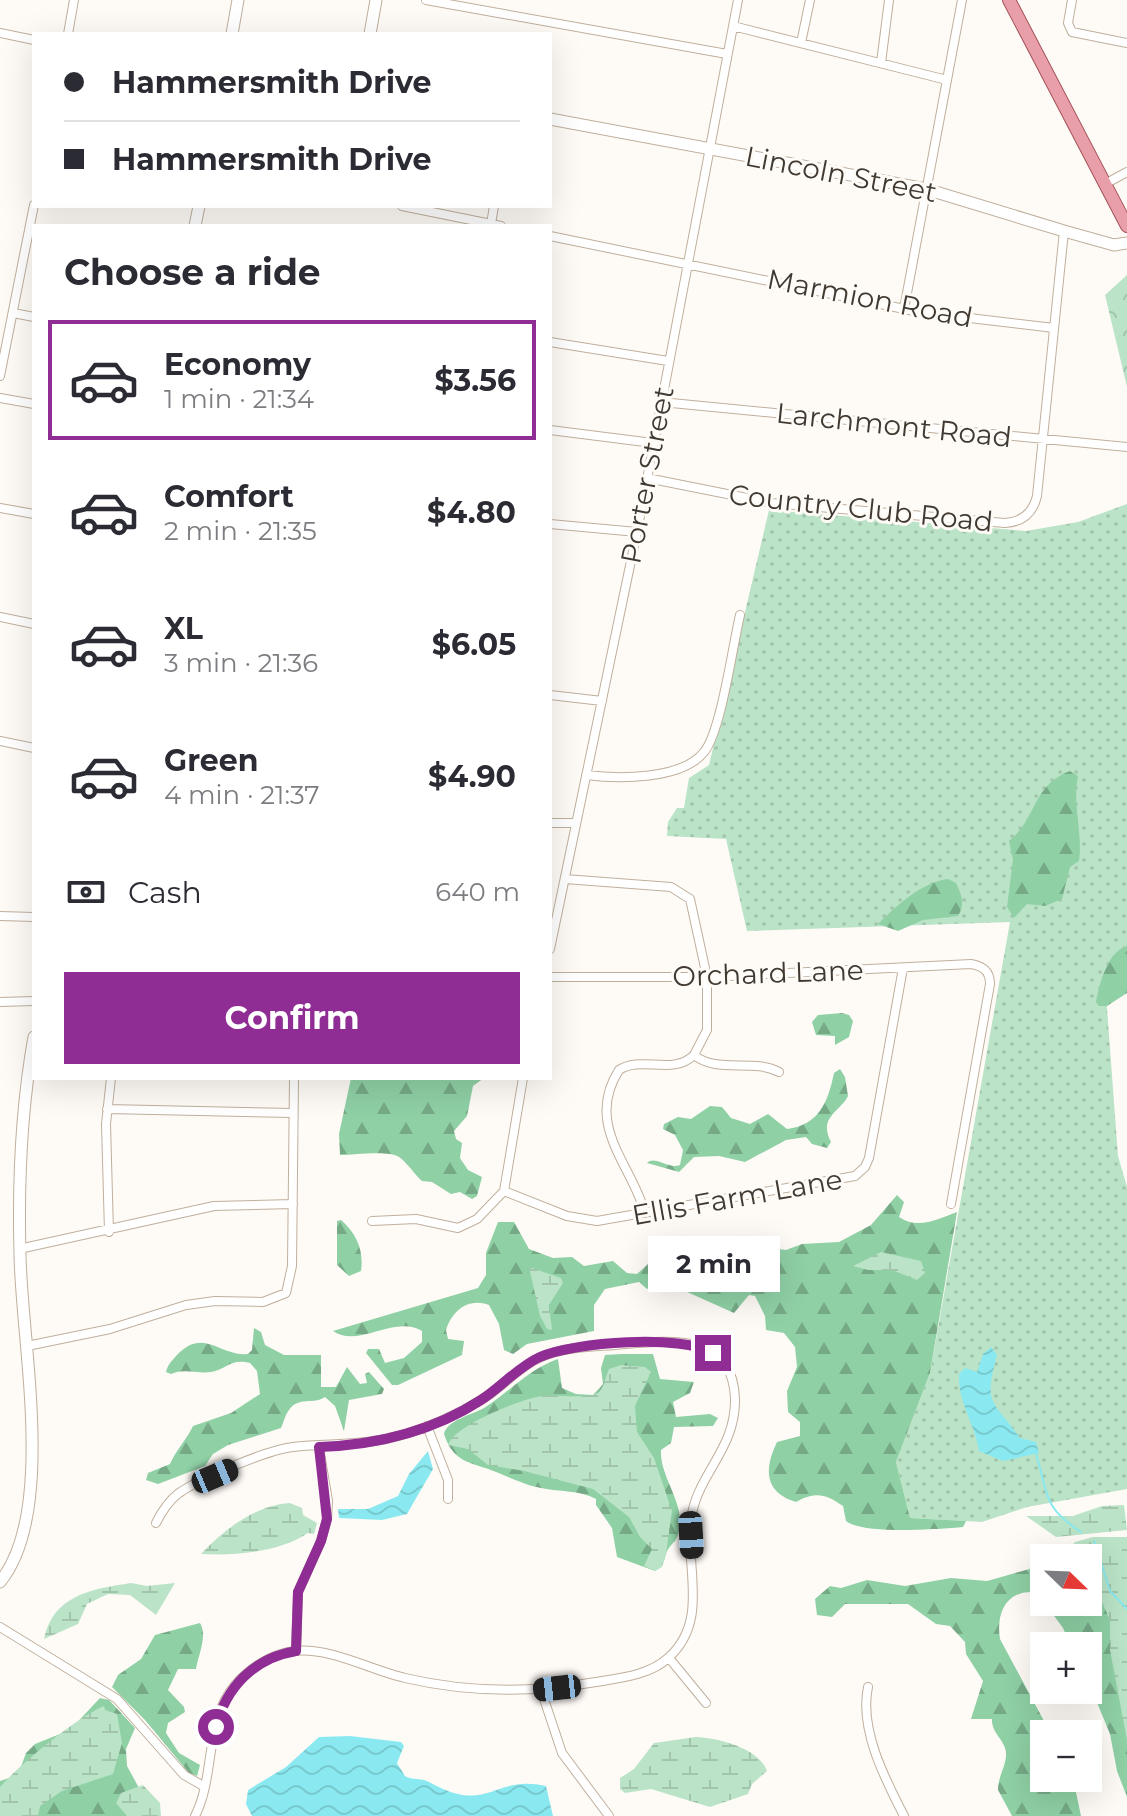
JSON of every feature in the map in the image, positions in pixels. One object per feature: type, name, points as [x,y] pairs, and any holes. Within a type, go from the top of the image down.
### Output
[{"type":"main road","points":[[1009,0],[1127,226]]},
{"type":"street","points":[[68,32],[74,0]]},
{"type":"street","points":[[232,32],[238,0]]},
{"type":"street","points":[[370,32],[376,0]]},
{"type":"street","points":[[426,0],[727,54]]},
{"type":"street","name":"Porter Street","points":[[553,924],[637,532],[738,0]]},
{"type":"street","points":[[801,43],[810,0]]},
{"type":"street","points":[[881,63],[889,0]]},
{"type":"street","points":[[904,309],[962,0]]},
{"type":"street","points":[[1072,0],[1068,23],[1074,33],[1127,43]]},
{"type":"street","points":[[733,26],[947,80]]},
{"type":"street","points":[[0,33],[32,40]]},
{"type":"street","name":"Lincoln Street","points":[[552,119],[926,189],[1114,245],[1127,243]]},
{"type":"street","points":[[1105,184],[1127,172]]},
{"type":"street","points":[[412,208],[491,224]]},
{"type":"street","points":[[0,376],[32,228]]},
{"type":"street","name":"Country Club Road","points":[[647,478],[770,503],[1009,523],[1023,518],[1035,504],[1064,231]]},
{"type":"street","name":"Marmion Road","points":[[552,236],[904,309],[1054,328]]},
{"type":"street","points":[[13,313],[32,317]]},
{"type":"street","points":[[552,342],[668,361]]},
{"type":"street","points":[[0,398],[32,404]]},
{"type":"street","name":"Larchmont Road","points":[[661,402],[1127,447]]},
{"type":"street","points":[[552,430],[653,443]]},
{"type":"street","points":[[0,508],[32,514]]},
{"type":"street","points":[[552,524],[637,532]]},
{"type":"street","points":[[586,775],[650,776],[688,764],[704,752],[712,736],[740,615]]},
{"type":"street","points":[[0,617],[32,624]]},
{"type":"street","points":[[552,695],[602,701]]},
{"type":"street","points":[[0,741],[32,748]]},
{"type":"street","points":[[552,823],[576,823]]},
{"type":"street","points":[[565,879],[671,887],[683,892],[695,907],[707,977],[707,1030],[694,1055],[677,1065],[626,1066],[614,1079],[608,1114],[609,1135],[645,1213]]},
{"type":"street","points":[[0,916],[32,917]]},
{"type":"street","name":"Orchard Lane","points":[[552,977],[707,977],[971,964],[985,970],[990,984],[951,1204]]},
{"type":"street","name":"Ellis Farm Lane","points":[[504,1191],[585,1220],[606,1221],[848,1178],[863,1170],[869,1158],[903,968]]},
{"type":"street","points":[[0,1002],[32,1001]]},
{"type":"street","points":[[0,1582],[19,1550],[27,1508],[31,1432],[19,1249],[21,1119],[32,1050]]},
{"type":"street","points":[[694,1055],[707,1062],[758,1064],[779,1072]]},
{"type":"street","points":[[109,1232],[105,1210],[107,1109],[111,1080]]},
{"type":"street","points":[[27,1346],[110,1329],[186,1305],[277,1300],[286,1293],[290,1284],[293,1204],[294,1080]]},
{"type":"street","points":[[372,1221],[416,1219],[443,1228],[462,1227],[477,1219],[504,1191],[523,1080]]},
{"type":"street","points":[[107,1109],[293,1113]]},
{"type":"street","points":[[19,1249],[225,1205],[293,1204]]},
{"type":"street","points":[[156,1523],[169,1502],[192,1486],[277,1450],[383,1440],[427,1426],[469,1407],[523,1367],[556,1352],[672,1341],[697,1344],[717,1357],[733,1383],[733,1424],[691,1517],[693,1616],[685,1636],[669,1658],[653,1668],[626,1676],[541,1690],[490,1690],[437,1684],[328,1654],[296,1651],[265,1661],[244,1675],[230,1692],[219,1716],[205,1787],[195,1816]]},
{"type":"street","points":[[427,1426],[448,1480],[448,1499]]},
{"type":"street","points":[[296,1651],[298,1592],[321,1541],[327,1519],[319,1447]]},
{"type":"street","points":[[0,1627],[117,1699],[184,1775],[205,1787]]},
{"type":"street","points":[[669,1658],[706,1703]]},
{"type":"street","points":[[868,1687],[865,1701],[871,1734],[904,1816]]},
{"type":"street","points":[[541,1690],[562,1753],[609,1816]]},
{"type":"green space","points":[[1127,275],[1127,387],[1105,295]]},
{"type":"green space","points":[[1127,504],[1127,972],[1106,995],[1118,1156],[1127,1187],[1127,1489],[1027,1507],[982,1522],[910,1518],[896,1462],[930,1373],[1010,922],[747,931],[726,839],[667,836],[668,822],[677,808],[684,808],[689,778],[709,765],[769,510],[1026,531],[1078,522]]},
{"type":"green space","points":[[1070,771],[1078,776],[1079,861],[1070,867],[1062,899],[1045,906],[1027,904],[1014,918],[1007,907],[1013,860],[1009,841],[1025,823],[1048,785]]},
{"type":"green space","points":[[948,879],[956,883],[961,896],[958,916],[923,920],[898,931],[878,924],[919,890]]},
{"type":"green space","points":[[1127,946],[1127,993],[1107,1006],[1099,1006],[1096,1002],[1109,961]]},
{"type":"green space","points":[[818,1015],[849,1015],[853,1021],[849,1037],[835,1045],[835,1036],[816,1035],[812,1022]]},
{"type":"green space","points":[[840,1069],[845,1077],[848,1096],[829,1121],[827,1127],[831,1142],[827,1148],[812,1144],[806,1137],[786,1140],[745,1162],[719,1156],[694,1157],[679,1172],[647,1163],[654,1161],[680,1165],[683,1150],[675,1135],[663,1129],[664,1124],[678,1117],[691,1119],[710,1106],[722,1107],[731,1118],[750,1124],[768,1114],[787,1129],[807,1123],[825,1102],[834,1073]]},
{"type":"green space","points":[[351,1080],[481,1080],[473,1086],[467,1116],[454,1131],[456,1139],[462,1143],[460,1158],[468,1170],[482,1177],[477,1196],[472,1199],[460,1192],[451,1194],[432,1182],[422,1181],[402,1159],[394,1155],[340,1155],[339,1134]]},
{"type":"green space","points":[[897,1195],[904,1202],[899,1217],[913,1223],[928,1222],[957,1212],[930,1373],[896,1462],[910,1518],[966,1521],[963,1527],[868,1528],[846,1521],[843,1506],[831,1499],[815,1495],[796,1502],[785,1498],[772,1486],[770,1461],[777,1442],[800,1436],[800,1422],[788,1412],[787,1391],[797,1367],[795,1347],[784,1333],[766,1330],[765,1316],[755,1296],[749,1295],[734,1313],[685,1291],[684,1283],[674,1279],[647,1289],[639,1282],[605,1289],[594,1305],[594,1331],[527,1344],[513,1354],[504,1350],[499,1324],[489,1305],[468,1304],[452,1317],[446,1330],[448,1339],[464,1341],[462,1355],[398,1385],[392,1385],[366,1353],[368,1349],[379,1349],[385,1363],[404,1358],[422,1342],[422,1331],[400,1326],[354,1336],[333,1331],[478,1288],[486,1275],[486,1253],[498,1222],[514,1222],[529,1249],[553,1258],[572,1257],[584,1266],[613,1261],[627,1273],[637,1274],[658,1255],[686,1266],[702,1256],[705,1246],[747,1239],[759,1246],[786,1250],[802,1244],[839,1242],[871,1225]]},
{"type":"green space","points":[[341,1220],[355,1237],[361,1257],[361,1271],[349,1276],[337,1265],[337,1221]]},
{"type":"green space","points":[[881,1252],[921,1261],[925,1273],[917,1280],[892,1270],[868,1270],[853,1266]]},
{"type":"green space","points":[[529,1267],[561,1278],[563,1283],[549,1305],[552,1330],[547,1329],[540,1316]]},
{"type":"green space","points":[[254,1328],[261,1332],[265,1345],[284,1355],[321,1355],[321,1387],[336,1387],[347,1367],[360,1384],[367,1383],[365,1374],[369,1372],[384,1389],[382,1394],[349,1400],[344,1431],[335,1406],[325,1397],[301,1402],[289,1410],[281,1428],[228,1445],[213,1454],[205,1466],[158,1484],[146,1480],[148,1473],[170,1464],[193,1426],[231,1413],[260,1394],[257,1371],[250,1363],[234,1363],[211,1372],[181,1371],[171,1374],[166,1372],[170,1363],[186,1347],[195,1343],[248,1354],[252,1350]]},
{"type":"green space","points":[[653,1354],[660,1379],[694,1382],[690,1393],[673,1402],[676,1417],[710,1414],[718,1418],[713,1426],[674,1427],[671,1443],[661,1450],[680,1518],[675,1541],[662,1565],[655,1571],[617,1557],[612,1528],[596,1505],[596,1499],[530,1485],[466,1462],[453,1452],[444,1434],[455,1421],[484,1408],[528,1375],[558,1359],[562,1388],[576,1394],[593,1395],[603,1384],[601,1368],[605,1355]]},
{"type":"green space","points":[[621,1365],[645,1367],[651,1372],[635,1406],[637,1432],[654,1458],[672,1511],[666,1554],[662,1567],[655,1571],[644,1566],[652,1549],[640,1537],[629,1517],[593,1489],[488,1465],[468,1449],[448,1445],[462,1429],[475,1421],[521,1401],[544,1396],[594,1395],[602,1388],[609,1369]]},
{"type":"green space","points":[[290,1503],[302,1508],[303,1515],[317,1523],[314,1534],[308,1533],[271,1549],[201,1554],[241,1520],[265,1508]]},
{"type":"green space","points":[[1124,1505],[1127,1530],[1056,1537],[1026,1516],[1073,1516],[1102,1506]]},
{"type":"green space","points":[[1093,1537],[1127,1537],[1127,1740],[1110,1650],[1110,1620],[1102,1602],[1102,1544],[1073,1544]]},
{"type":"green space","points":[[1030,1569],[1030,1592],[1015,1596],[1004,1606],[999,1630],[1000,1639],[1030,1695],[1030,1704],[1035,1704],[1043,1720],[1030,1720],[1030,1792],[1076,1792],[1081,1816],[1012,1816],[998,1790],[1005,1746],[994,1729],[992,1719],[971,1719],[983,1681],[966,1654],[965,1642],[950,1626],[936,1624],[908,1604],[845,1604],[832,1617],[817,1615],[815,1599],[830,1586],[841,1588],[867,1580],[905,1586],[951,1578],[987,1581]]},
{"type":"green space","points":[[131,1583],[147,1586],[175,1583],[156,1615],[130,1595],[108,1594],[87,1604],[78,1624],[44,1639],[49,1624],[65,1604],[89,1592]]},
{"type":"green space","points":[[1102,1599],[1127,1663],[1127,1797],[1117,1771],[1110,1734],[1098,1704],[1102,1704],[1102,1632],[1065,1632],[1054,1616],[1102,1616]]},
{"type":"green space","points":[[200,1623],[203,1640],[196,1669],[178,1669],[168,1690],[185,1712],[168,1723],[166,1733],[179,1753],[200,1765],[197,1776],[189,1773],[145,1720],[112,1687],[118,1675],[141,1659],[155,1635]]},
{"type":"green space","points":[[100,1698],[109,1700],[135,1728],[126,1749],[127,1766],[139,1788],[143,1816],[0,1816],[0,1781],[18,1775],[26,1753],[35,1744],[70,1730]]},
{"type":"green space","points":[[104,1706],[105,1710],[117,1714],[122,1743],[113,1774],[62,1791],[40,1806],[38,1816],[0,1816],[0,1787],[9,1777],[64,1731]]},
{"type":"green space","points":[[696,1737],[726,1742],[747,1750],[763,1763],[767,1771],[752,1784],[748,1794],[710,1807],[651,1789],[625,1793],[620,1789],[620,1778],[634,1769],[654,1743]]},
{"type":"green space","points":[[143,1785],[160,1803],[161,1816],[127,1816],[116,1803],[121,1793]]},
{"type":"water","points":[[991,1347],[997,1355],[991,1384],[993,1401],[1020,1438],[1036,1442],[1039,1453],[1003,1461],[979,1451],[961,1395],[959,1374],[965,1368],[977,1372],[983,1354]]},
{"type":"water","points":[[428,1451],[433,1469],[407,1514],[382,1520],[339,1518],[338,1509],[368,1509],[398,1496],[409,1474]]},
{"type":"water","points":[[350,1736],[401,1742],[404,1746],[397,1763],[405,1776],[449,1791],[479,1795],[514,1785],[546,1786],[553,1816],[252,1816],[246,1804],[248,1790],[286,1767],[319,1737]]},
{"type":"waterway","points":[[1036,1454],[1053,1507],[1081,1532]]},
{"type":"waterway","points":[[1094,1541],[1110,1591],[1127,1609]]},
{"type":"route","points":[[216,1727],[226,1699],[244,1675],[265,1661],[296,1651],[295,1605],[298,1592],[321,1541],[327,1519],[328,1501],[319,1447],[383,1440],[423,1428],[469,1407],[499,1388],[523,1367],[556,1352],[672,1341],[697,1344],[713,1353]]}]
